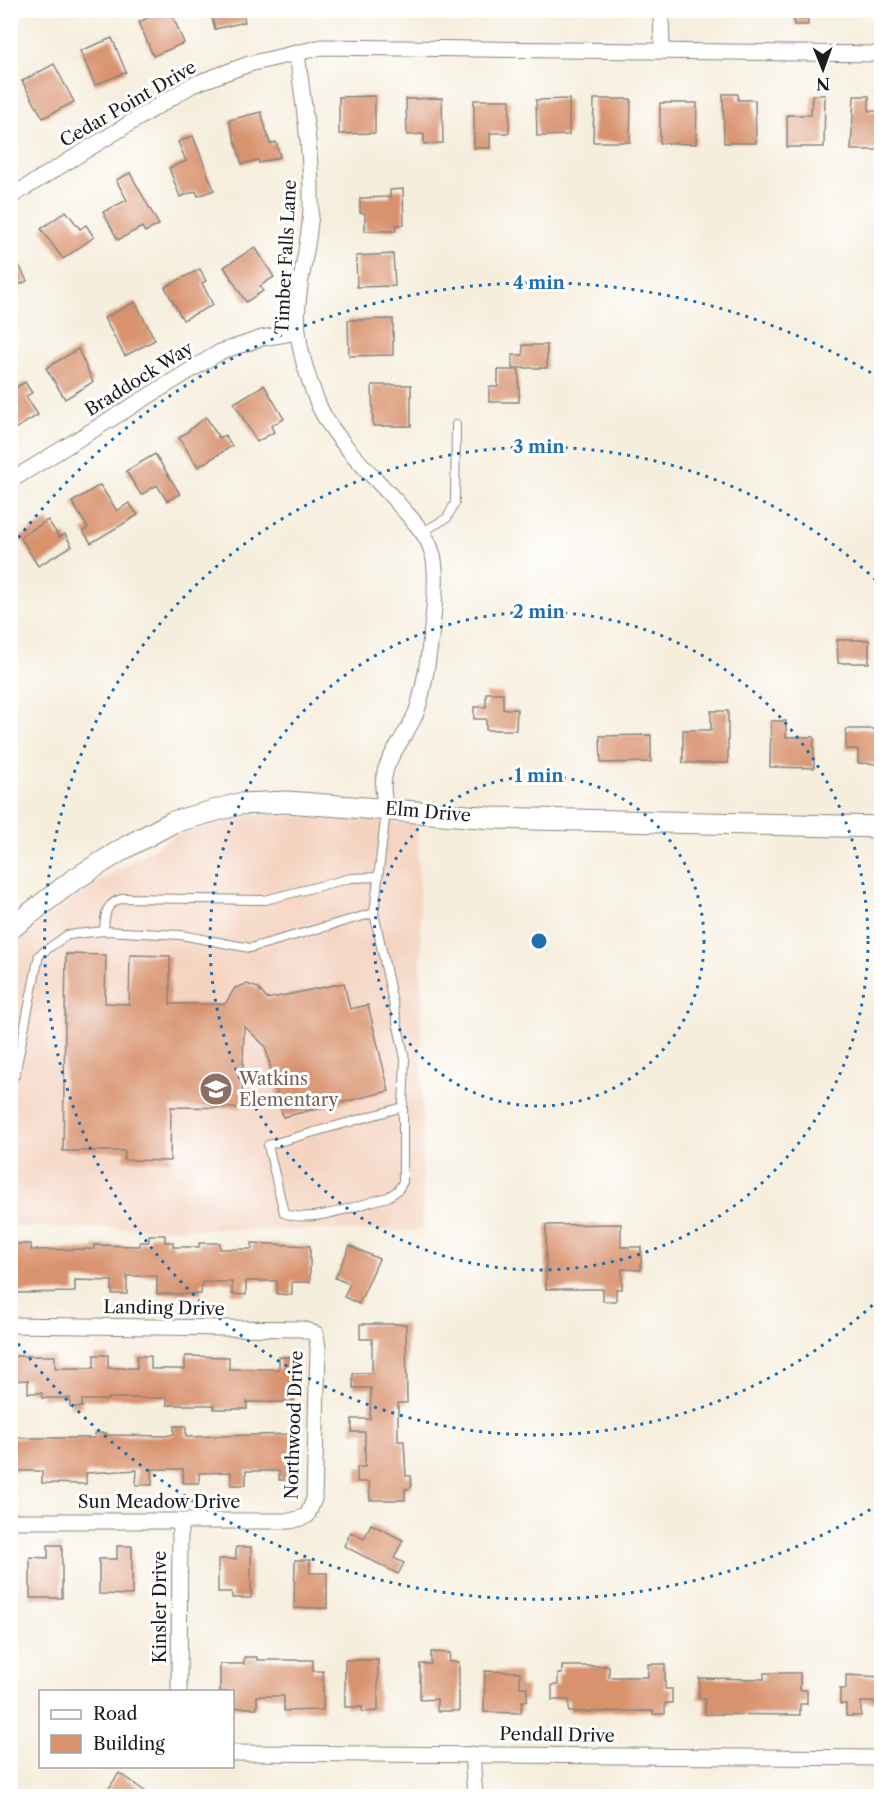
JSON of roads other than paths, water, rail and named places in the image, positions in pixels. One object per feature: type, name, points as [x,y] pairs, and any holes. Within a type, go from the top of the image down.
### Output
[{"type":"street","points":[[661,10],[662,51]]},
{"type":"street","name":"Cedar Point Drive","points":[[10,197],[192,85],[249,64],[322,47],[882,54]]},
{"type":"street","name":"Timber Falls Lane","points":[[297,52],[310,163],[311,208],[300,288],[298,332],[319,406],[336,435],[424,531],[434,561],[432,626],[415,714],[395,746],[386,767],[382,792],[386,808]]},
{"type":"street","name":"Braddock Way","points":[[10,481],[220,352],[262,338],[298,332]]},
{"type":"street","name":"Elm Drive","points":[[10,929],[72,881],[119,852],[183,819],[239,804],[287,802],[494,818],[882,826]]},
{"type":"street","name":"Landing Drive","points":[[10,1325],[302,1329],[316,1334]]},
{"type":"street","name":"Northwood Drive","points":[[307,1516],[314,1499],[316,1334]]},
{"type":"street","name":"Sun Meadow Drive","points":[[10,1521],[180,1523],[291,1521],[307,1516]]},
{"type":"street","name":"Kinsler Drive","points":[[179,1690],[180,1523]]},
{"type":"street","name":"Pendall Drive","points":[[234,1752],[882,1758]]},
{"type":"street","points":[[472,1754],[475,1797]]},
{"type":"lane","points":[[424,531],[447,518],[455,503],[456,424]]},
{"type":"lane","points":[[386,808],[374,914],[405,1059],[403,1182],[398,1190],[388,1197],[311,1217],[295,1218],[284,1213],[267,1145],[403,1107]]},
{"type":"lane","points":[[104,931],[106,908],[112,901],[124,897],[265,900],[351,878],[378,877]]},
{"type":"lane","points":[[10,1080],[15,1075],[39,955],[67,935],[104,931],[181,935],[250,948],[374,914]]},
{"type":"place","name":"Watkins Elementary","points":[[216,1089]]}]
